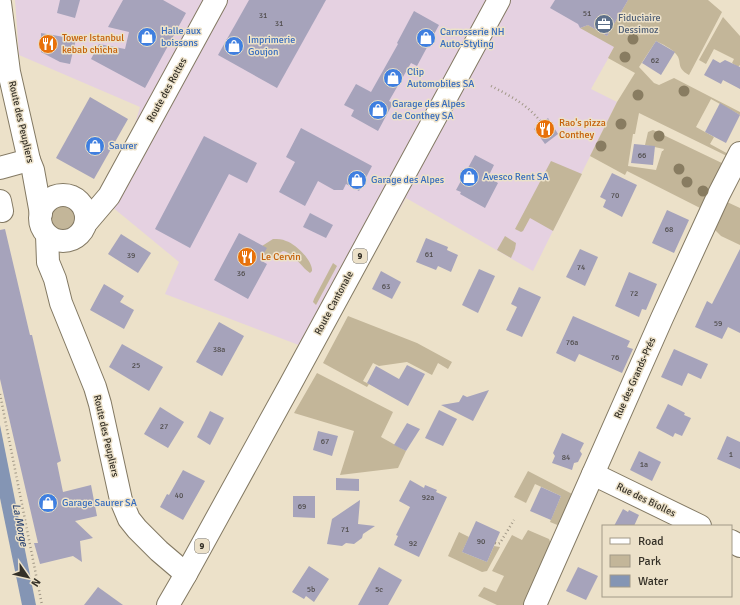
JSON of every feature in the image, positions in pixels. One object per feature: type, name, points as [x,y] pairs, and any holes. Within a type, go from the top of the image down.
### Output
[{"type":"street","name":"Route des Rottes","points":[[86,223],[106,200],[216,0]]},
{"type":"street","name":"Route Cantonale","points":[[168,605],[290,385],[499,0]]},
{"type":"street","name":"Route des Peupliers","points":[[0,3],[9,72],[41,214]]},
{"type":"street","name":"Rue des Grands-Prés","points":[[535,605],[592,474],[702,230],[740,153]]},
{"type":"street","name":"Route des Peupliers","points":[[31,165],[47,184],[69,197]]},
{"type":"street","points":[[0,168],[31,165]]},
{"type":"street","name":"Route des Rottes","points":[[69,197],[97,193],[117,179]]},
{"type":"street","points":[[54,197],[69,197],[84,208],[86,223],[80,235],[71,240],[58,241],[47,235],[42,227],[41,214],[47,202],[54,197]]},
{"type":"street","name":"Route des Peupliers","points":[[47,235],[48,262],[55,279],[61,303],[96,393],[121,500],[129,518],[137,528],[159,551],[186,574]]},
{"type":"street","name":"Route des Peupliers","points":[[55,279],[57,263],[71,240]]},
{"type":"street","name":"Rue des Biolles","points":[[592,474],[698,525]]},
{"type":"path","points":[[491,86],[515,98],[537,116],[541,122]]},
{"type":"path","points":[[0,394],[42,605]]},
{"type":"path","points":[[495,544],[500,543],[514,520]]},
{"type":"shaded area","points":[[15,0],[641,0],[591,89],[617,102],[533,271],[406,198],[317,352],[165,294],[179,262],[111,206],[140,107],[19,55]]},
{"type":"green space","points":[[628,0],[708,0],[722,12],[689,75],[682,69],[678,57],[674,52],[656,41],[639,67],[654,83],[659,85],[674,78],[740,112],[740,115],[711,99],[696,127],[714,137],[710,144],[732,156],[731,158],[639,113],[635,134],[633,134],[628,166],[656,170],[664,149],[645,145],[648,132],[653,130],[726,165],[704,210],[627,171],[625,175],[590,156],[617,102],[635,73],[608,58],[614,47],[580,28],[588,25],[607,36]]},
{"type":"green space","points":[[723,17],[740,36],[740,65],[738,67],[732,63],[734,59],[714,49],[706,64],[699,60]]},
{"type":"green space","points":[[551,161],[582,174],[553,231],[530,218],[521,232],[515,229]]},
{"type":"green space","points":[[727,202],[740,208],[740,245],[721,236],[714,229]]},
{"type":"green space","points":[[64,205],[74,209],[78,219],[74,229],[64,233],[54,229],[50,219],[54,209]]},
{"type":"green space","points":[[505,236],[516,243],[511,258],[497,250]]},
{"type":"green space","points":[[273,239],[284,240],[299,249],[310,263],[312,271],[310,273],[294,257],[283,251],[272,258],[263,254],[262,246]]},
{"type":"green space","points":[[333,263],[337,266],[316,305],[313,302],[314,299]]},
{"type":"green space","points":[[348,316],[417,343],[452,362],[448,369],[438,363],[432,375],[407,362],[379,366],[373,363],[363,381],[369,384],[367,387],[323,363]]},
{"type":"green space","points":[[317,373],[393,412],[381,437],[406,451],[398,468],[340,475],[354,431],[294,413]]},
{"type":"green space","points":[[528,471],[576,496],[560,526],[550,522],[561,496],[535,484],[526,503],[514,497]]},
{"type":"green space","points":[[528,530],[549,539],[553,549],[528,605],[497,605],[478,596],[484,587],[496,592],[504,576],[492,571],[512,535],[522,540]]},
{"type":"green space","points":[[459,532],[469,537],[462,552],[487,562],[494,546],[500,547],[487,571],[482,572],[448,556]]},
{"type":"water","name":"La Morge","points":[[0,425],[36,605],[22,605],[0,498]]},
{"type":"building","points":[[60,0],[80,0],[75,18],[57,13]]},
{"type":"building","points":[[123,0],[163,0],[186,13],[145,88],[91,59],[99,44],[125,49],[129,32],[108,27]]},
{"type":"building","points":[[249,0],[326,0],[277,88],[218,55]]},
{"type":"building","points":[[555,0],[628,0],[607,36],[588,25],[580,28],[578,24],[550,8]]},
{"type":"building","points":[[414,11],[439,25],[417,66],[411,63],[389,101],[393,103],[378,131],[351,116],[354,110],[344,105],[356,84],[371,92],[398,44],[397,43]]},
{"type":"building","points":[[41,33],[76,39],[70,64],[60,62],[41,52]]},
{"type":"building","points":[[656,41],[675,52],[661,75],[642,63]]},
{"type":"building","points":[[713,59],[720,63],[725,60],[740,67],[740,89],[723,80],[721,84],[704,75]]},
{"type":"building","points":[[90,97],[128,119],[94,179],[56,158]]},
{"type":"building","points":[[720,103],[740,115],[726,143],[705,132]]},
{"type":"building","points":[[548,118],[558,134],[545,144],[534,129]]},
{"type":"building","points":[[301,128],[372,166],[359,191],[346,184],[343,190],[334,190],[318,181],[305,206],[279,192],[295,162],[286,157]]},
{"type":"building","points":[[204,136],[257,163],[247,183],[229,174],[190,248],[155,229]]},
{"type":"building","points":[[634,144],[655,146],[653,165],[631,163]]},
{"type":"building","points":[[475,155],[494,165],[488,177],[498,183],[485,208],[460,194],[461,192],[456,190]]},
{"type":"building","points":[[612,173],[637,185],[622,217],[603,207],[606,200],[600,197]]},
{"type":"building","points":[[667,210],[689,220],[674,253],[652,243]]},
{"type":"building","points":[[310,213],[333,225],[326,238],[303,227]]},
{"type":"building","points":[[5,229],[30,335],[32,335],[61,461],[57,463],[63,492],[91,485],[97,516],[75,521],[93,538],[80,541],[82,562],[73,556],[40,564],[34,543],[38,543],[0,379],[0,230]]},
{"type":"building","points":[[239,233],[267,248],[260,260],[267,264],[248,299],[214,280]]},
{"type":"building","points":[[121,234],[151,253],[138,273],[108,254]]},
{"type":"building","points":[[426,238],[448,247],[447,250],[458,255],[451,272],[438,266],[436,270],[416,262]]},
{"type":"building","points":[[580,249],[598,257],[585,286],[566,277]]},
{"type":"building","points":[[740,249],[740,333],[728,327],[722,339],[695,327],[707,301],[712,304]]},
{"type":"building","points":[[479,269],[495,276],[478,313],[462,305]]},
{"type":"building","points":[[381,271],[401,282],[392,299],[372,289]]},
{"type":"building","points":[[629,272],[657,284],[646,310],[642,309],[639,317],[615,306]]},
{"type":"building","points":[[104,284],[124,296],[120,302],[134,310],[124,329],[90,310]]},
{"type":"building","points":[[519,287],[541,297],[522,337],[506,330],[517,307],[511,304]]},
{"type":"building","points":[[573,316],[630,341],[627,347],[633,349],[622,373],[579,354],[575,362],[556,353]]},
{"type":"building","points":[[219,322],[244,336],[222,376],[196,362]]},
{"type":"building","points":[[122,344],[163,367],[149,391],[109,367]]},
{"type":"building","points":[[674,349],[708,364],[701,379],[688,373],[682,386],[661,377]]},
{"type":"building","points":[[407,365],[425,374],[408,406],[367,383],[376,366],[399,379]]},
{"type":"building","points":[[489,390],[473,421],[441,405],[459,402],[463,395],[467,397]]},
{"type":"building","points":[[668,404],[691,418],[682,436],[675,433],[673,437],[656,428]]},
{"type":"building","points":[[160,407],[184,422],[168,448],[144,434]]},
{"type":"building","points":[[439,410],[457,419],[443,446],[425,438]]},
{"type":"building","points":[[210,411],[224,418],[210,445],[197,437]]},
{"type":"building","points":[[407,423],[420,429],[406,451],[394,445]]},
{"type":"building","points":[[318,431],[338,436],[332,456],[313,450]]},
{"type":"building","points":[[562,433],[584,443],[580,451],[582,454],[578,462],[574,463],[572,470],[552,463],[555,456],[553,453]]},
{"type":"building","points":[[727,436],[740,442],[740,469],[717,459]]},
{"type":"building","points":[[639,451],[661,462],[652,481],[630,470]]},
{"type":"building","points":[[183,470],[205,481],[183,520],[160,507],[167,494],[169,495]]},
{"type":"building","points":[[336,478],[359,479],[359,491],[336,490]]},
{"type":"building","points":[[410,480],[424,488],[425,485],[437,490],[436,492],[447,497],[419,557],[394,545],[398,536],[396,535],[410,507],[399,501]]},
{"type":"building","points":[[541,487],[561,496],[551,520],[530,511]]},
{"type":"building","points":[[293,496],[315,496],[315,518],[293,517]]},
{"type":"building","points":[[360,500],[358,524],[375,526],[363,534],[362,538],[354,544],[346,543],[342,546],[327,544],[332,519]]},
{"type":"building","points":[[623,509],[639,515],[634,525],[615,525]]},
{"type":"building","points":[[476,521],[500,532],[487,562],[462,552]]},
{"type":"building","points":[[309,566],[329,579],[314,602],[306,596],[304,599],[292,592]]},
{"type":"building","points":[[379,567],[402,580],[388,605],[358,605]]},
{"type":"building","points":[[578,567],[598,576],[586,600],[566,591]]},
{"type":"building","points":[[98,587],[123,605],[84,605]]},
{"type":"place","name":"Fiduciaire Dessimoz","points":[[604,24]]},
{"type":"place","name":"Halle aux boissons","points":[[147,37]]},
{"type":"place","name":"Carrosserie NH Auto-Styling","points":[[426,38]]},
{"type":"place","name":"Tower Istanbul kebab chicha","points":[[48,44]]},
{"type":"place","name":"Imprimerie Goujon","points":[[234,46]]},
{"type":"place","name":"Clip Automobiles SA","points":[[393,78]]},
{"type":"place","name":"Garage des Alpes de Conthey SA","points":[[378,110]]},
{"type":"place","name":"Rao's pizza Conthey","points":[[545,129]]},
{"type":"place","name":"Saurer","points":[[95,146]]},
{"type":"place","name":"Avesco Rent SA","points":[[469,177]]},
{"type":"place","name":"Garage des Alpes","points":[[357,180]]},
{"type":"place","name":"Le Cervin","points":[[247,257]]},
{"type":"place","name":"Garage Saurer SA","points":[[48,503]]}]
